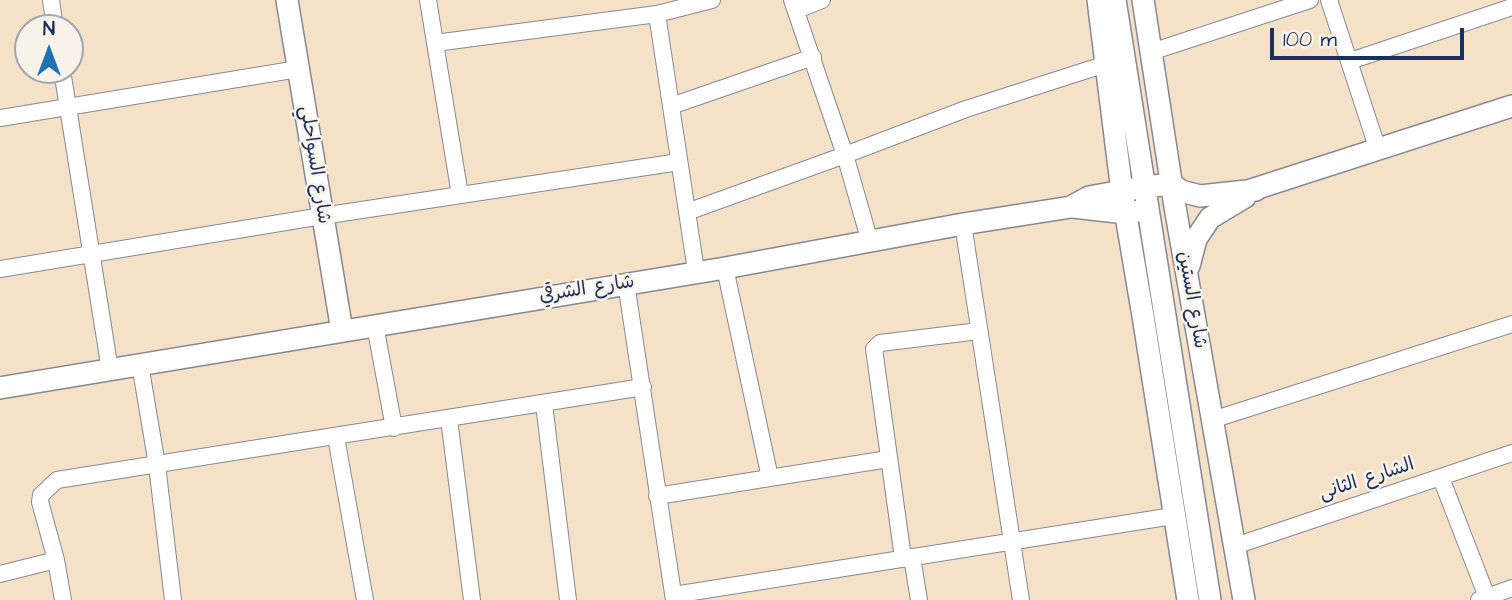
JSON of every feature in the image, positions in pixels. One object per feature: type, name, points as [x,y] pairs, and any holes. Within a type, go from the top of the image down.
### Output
[{"type":"street","name":"شارع السواحلي","points":[[287,0],[342,331]]},
{"type":"street","points":[[428,0],[460,195]]},
{"type":"street","points":[[435,43],[657,14],[712,0]]},
{"type":"street","points":[[822,0],[795,5],[845,155],[870,242]]},
{"type":"street","points":[[1098,0],[1117,154],[1132,205],[1130,240],[1188,600]]},
{"type":"street","name":"شارع الستين","points":[[1115,0],[1144,187],[1132,205],[1210,600]]},
{"type":"street","name":"شارع الستين","points":[[1143,0],[1175,207],[1244,600]]},
{"type":"street","points":[[1151,52],[1310,0]]},
{"type":"street","points":[[1328,0],[1378,150]]},
{"type":"street","points":[[1350,61],[1512,7]]},
{"type":"street","points":[[657,14],[696,271]]},
{"type":"street","points":[[671,106],[813,57]]},
{"type":"street","points":[[687,212],[966,108],[1106,64]]},
{"type":"street","points":[[0,118],[298,69]]},
{"type":"street","points":[[64,84],[110,370]]},
{"type":"street","points":[[1144,187],[1172,184],[1181,191],[1200,196],[1256,190],[1512,106]]},
{"type":"street","points":[[1117,154],[1108,181],[1085,204],[1114,220],[1130,240]]},
{"type":"street","points":[[0,269],[323,216],[680,162]]},
{"type":"street","points":[[1188,278],[1192,250],[1210,218],[1256,190]]},
{"type":"street","name":"شارع الشرقي","points":[[0,388],[725,268],[1085,204],[1175,207],[1256,190]]},
{"type":"street","points":[[963,224],[1021,600]]},
{"type":"street","points":[[725,268],[769,478]]},
{"type":"street","points":[[626,283],[674,598],[1173,516]]},
{"type":"street","points":[[1212,420],[1512,324]]},
{"type":"street","points":[[374,325],[394,428]]},
{"type":"street","points":[[919,600],[907,558],[888,459],[874,349],[877,346],[979,331]]},
{"type":"street","points":[[140,365],[157,465],[173,600]]},
{"type":"street","points":[[63,600],[56,560],[40,502],[41,495],[57,480],[643,387]]},
{"type":"street","points":[[544,404],[568,600]]},
{"type":"street","points":[[449,419],[472,600]]},
{"type":"street","points":[[336,437],[365,600]]},
{"type":"street","name":"الشارع الثانى","points":[[1235,546],[1512,453]]},
{"type":"street","points":[[657,496],[888,459]]},
{"type":"street","points":[[1441,478],[1483,599],[1512,589]]},
{"type":"street","points":[[0,574],[56,560]]}]
